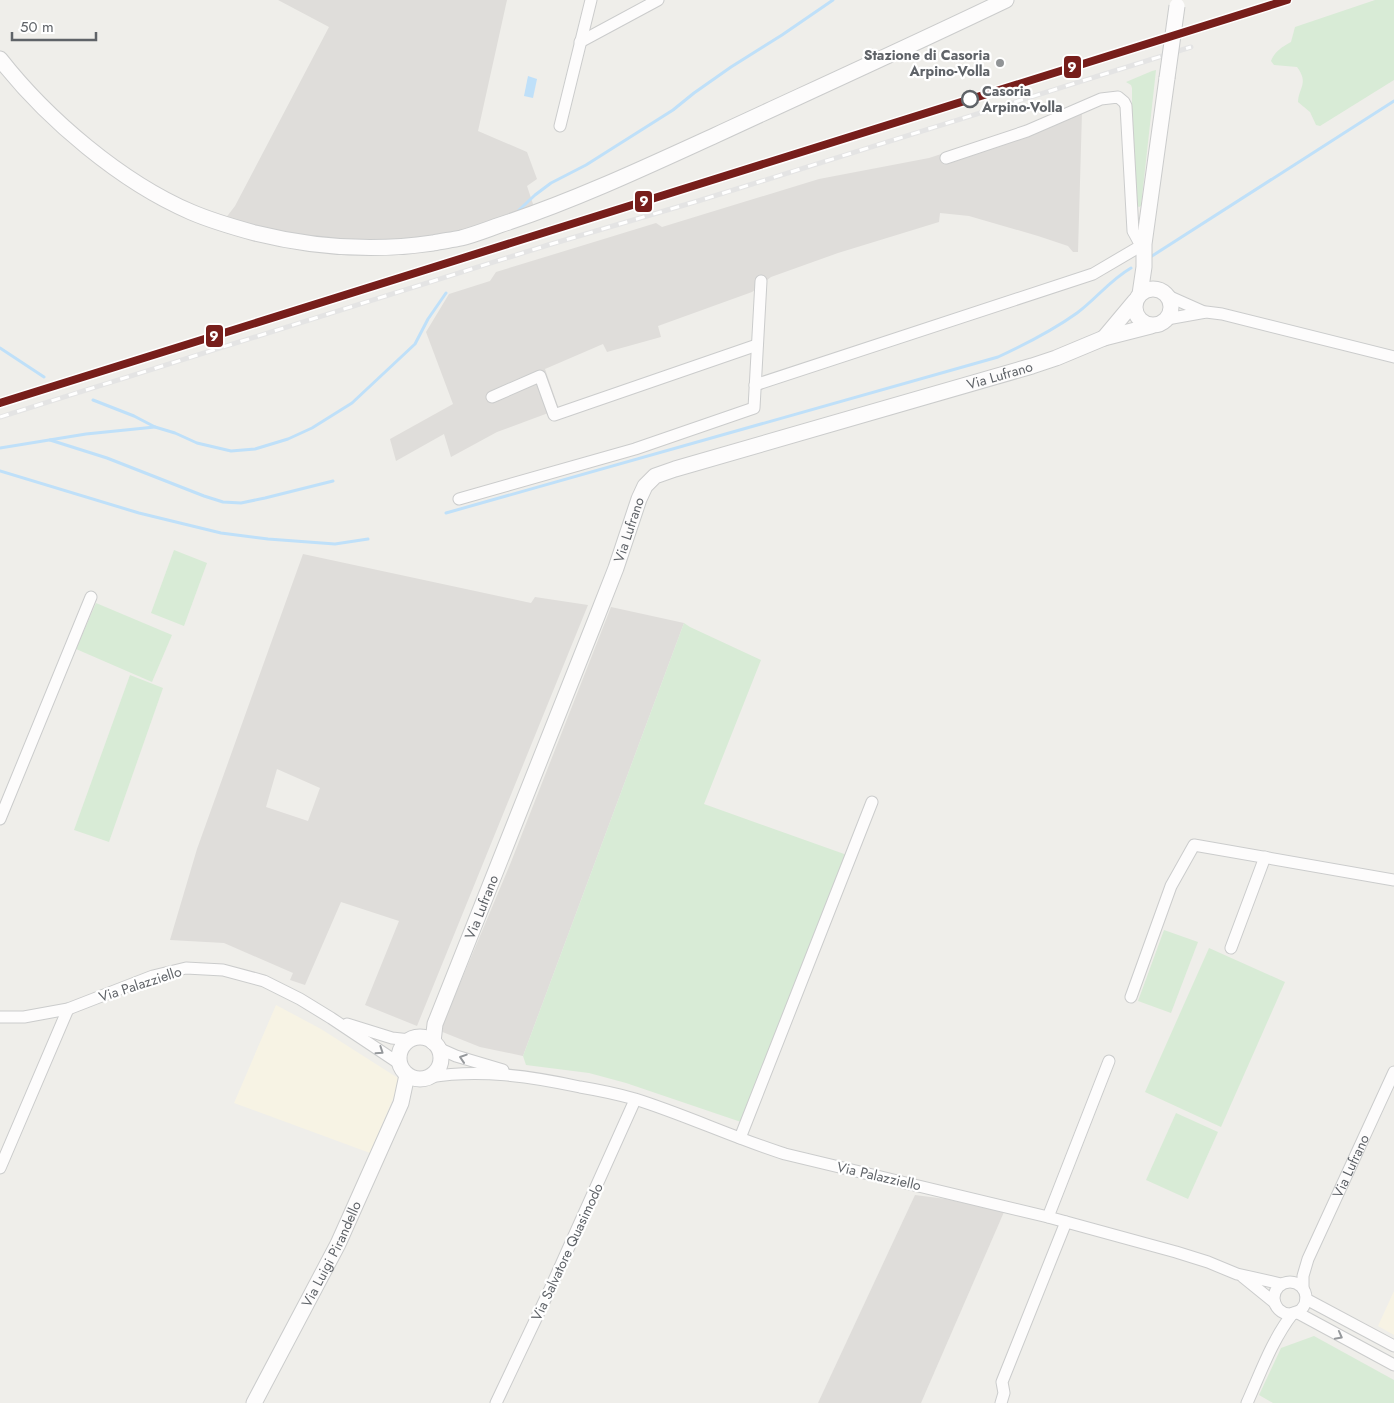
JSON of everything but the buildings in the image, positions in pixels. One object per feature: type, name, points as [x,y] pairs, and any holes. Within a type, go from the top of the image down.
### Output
[{"type":"street","points":[[560,126],[591,0]]},
{"type":"street","points":[[580,42],[658,0]]},
{"type":"street","points":[[0,59],[54,118],[96,155],[128,177],[190,212],[222,224],[280,239],[322,246],[359,249],[407,247],[461,238],[539,212],[627,176],[1006,0]]},
{"type":"street","points":[[1151,326],[1146,325],[1137,317],[1135,312],[1144,267],[1144,244],[1178,3]]},
{"type":"street","points":[[946,158],[1027,131],[1101,100],[1118,97],[1126,106],[1133,231],[1139,242],[1144,244]]},
{"type":"street","points":[[755,385],[1093,274],[1144,244]]},
{"type":"street","points":[[1144,267],[1163,293],[1171,308],[1167,319]]},
{"type":"street","points":[[459,499],[635,449],[754,408],[761,281]]},
{"type":"street","points":[[1138,297],[1146,290],[1163,293]]},
{"type":"street","name":"Via Lufrano","points":[[1163,293],[1206,312],[1222,314],[1394,357]]},
{"type":"street","name":"Via Lufrano","points":[[1104,338],[1138,297]]},
{"type":"street","name":"Via Lufrano","points":[[436,1045],[435,1024],[596,619],[644,486],[655,476],[675,469],[1032,366],[1104,338],[1163,323],[1167,319],[1206,312]]},
{"type":"street","points":[[492,397],[540,376],[554,415],[757,345]]},
{"type":"street","points":[[0,818],[91,597]]},
{"type":"street","points":[[740,1138],[872,802]]},
{"type":"street","points":[[1131,997],[1171,886],[1194,845],[1394,880]]},
{"type":"street","points":[[1231,948],[1265,857]]},
{"type":"street","name":"Via Palazziello","points":[[0,1017],[24,1017],[68,1009],[153,976],[186,968],[223,970],[264,981],[300,999],[414,1074],[471,1073],[522,1076]]},
{"type":"street","points":[[0,1168],[68,1009]]},
{"type":"street","name":"Via Palazziello","points":[[331,1018],[392,1038],[413,1039]]},
{"type":"street","points":[[413,1039],[425,1038],[436,1045],[440,1054],[440,1061],[435,1073],[414,1074],[400,1053],[405,1044],[435,1024]]},
{"type":"street","name":"Via Palazziello","points":[[436,1045],[456,1056],[522,1076],[635,1100],[785,1154],[1048,1217],[1176,1252],[1237,1274],[1251,1283],[1276,1306]]},
{"type":"street","points":[[1048,1217],[1109,1061]]},
{"type":"street","name":"Via Lufrano","points":[[1308,1259],[1394,1072]]},
{"type":"street","name":"Via Luigi Pirandello","points":[[254,1403],[338,1244],[414,1074]]},
{"type":"street","name":"Via Salvatore Quasimodo","points":[[496,1403],[551,1287],[635,1100]]},
{"type":"street","points":[[1001,1403],[1004,1393],[1002,1382],[1066,1222]]},
{"type":"street","points":[[1273,1344],[1276,1306],[1274,1292],[1308,1259]]},
{"type":"street","points":[[1248,1403],[1273,1344],[1284,1324],[1303,1307],[1303,1276],[1308,1259]]},
{"type":"street","name":"Via Palazziello","points":[[1237,1274],[1285,1283]]},
{"type":"street","points":[[1285,1283],[1294,1282],[1304,1293],[1394,1346]]},
{"type":"street","points":[[1276,1306],[1283,1312],[1295,1313],[1394,1365]]},
{"type":"shaded area","points":[[278,0],[507,0],[478,131],[527,152],[537,179],[527,186],[534,207],[461,231],[404,241],[322,240],[279,233],[225,219],[235,206],[329,27]]},
{"type":"shaded area","points":[[1082,112],[1078,252],[1073,252],[1068,246],[1038,236],[969,216],[940,213],[939,222],[838,253],[771,277],[752,292],[658,326],[661,337],[607,352],[603,344],[545,369],[559,409],[497,432],[451,457],[444,434],[396,461],[390,439],[453,404],[426,332],[449,294],[490,281],[496,272],[656,223],[662,227],[819,179],[929,158],[1030,125]]},
{"type":"shaded area","points":[[303,554],[531,603],[535,597],[588,605],[417,1026],[365,1005],[399,921],[341,902],[305,985],[290,980],[293,973],[224,943],[170,940],[197,849]],"holes":[[[277,769],[320,788],[308,821],[266,807]]]},
{"type":"shaded area","points":[[611,607],[684,623],[523,1056],[480,1047],[440,1031],[511,862]]},
{"type":"shaded area","points":[[276,1005],[321,1029],[401,1080],[370,1153],[234,1103]]},
{"type":"shaded area","points":[[915,1195],[946,1199],[1004,1212],[921,1403],[818,1403]]},
{"type":"shaded area","points":[[1394,1291],[1394,1335],[1378,1326]]},
{"type":"green space","points":[[1375,0],[1394,0],[1394,80],[1320,126],[1316,125],[1310,112],[1298,102],[1303,81],[1301,72],[1297,67],[1274,65],[1271,61],[1279,50],[1291,42],[1295,27]]},
{"type":"green space","points":[[1156,70],[1141,206],[1139,207],[1136,205],[1132,88],[1126,82]]},
{"type":"green space","points":[[174,550],[207,563],[184,626],[151,613]]},
{"type":"green space","points":[[96,603],[172,635],[152,682],[76,649]]},
{"type":"green space","points":[[684,623],[761,660],[704,804],[847,855],[741,1122],[626,1083],[589,1073],[526,1065],[523,1056]]},
{"type":"green space","points":[[130,675],[163,688],[109,842],[74,830]]},
{"type":"green space","points":[[1164,930],[1198,942],[1171,1013],[1138,1001]]},
{"type":"green space","points":[[1209,948],[1285,982],[1221,1127],[1145,1092]]},
{"type":"green space","points":[[1176,1113],[1218,1132],[1188,1199],[1146,1180]]},
{"type":"green space","points":[[1314,1336],[1394,1380],[1394,1403],[1273,1403],[1259,1395],[1281,1348]]},
{"type":"water","points":[[528,76],[537,79],[533,98],[524,96]]},
{"type":"waterway","points":[[519,210],[551,183],[586,165],[673,110],[731,67],[833,0]]},
{"type":"waterway","points":[[1152,256],[1394,101]]},
{"type":"waterway","points":[[446,513],[998,357],[1068,320],[1084,308],[1116,278],[1131,268]]},
{"type":"waterway","points":[[93,400],[197,443],[231,451],[255,449],[288,439],[312,428],[352,403],[415,344],[428,319],[446,293]]},
{"type":"waterway","points":[[0,348],[44,377]]},
{"type":"waterway","points":[[0,448],[86,434],[155,427]]},
{"type":"waterway","points":[[50,440],[107,458],[223,502],[241,503],[333,481]]},
{"type":"waterway","points":[[0,471],[139,513],[221,533],[335,544],[368,539]]},
{"type":"railway","points":[[0,417],[548,245],[698,201],[1191,47]]},
{"type":"transit line","name":"9","points":[[0,403],[1287,0]]},
{"type":"place","name":"Stazione di Casoria Arpino-Volla","points":[[1000,63]]},
{"type":"place","name":"Casoria Arpino-Volla","points":[[970,99]]}]
